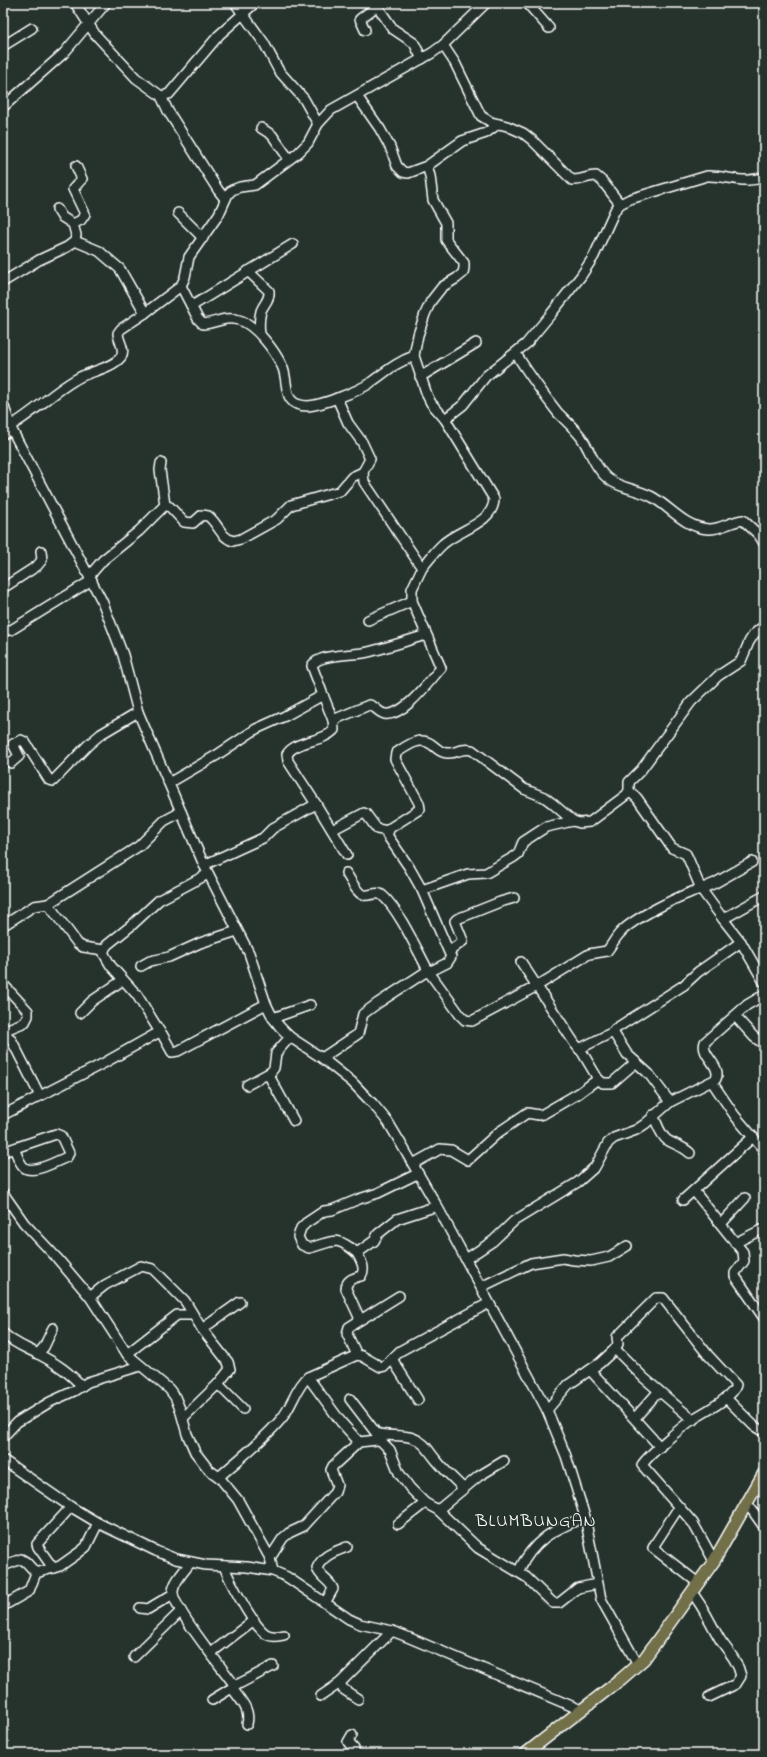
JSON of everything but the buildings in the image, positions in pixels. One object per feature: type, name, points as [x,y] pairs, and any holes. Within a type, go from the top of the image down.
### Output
[{"type":"main road","points":[[525,1754],[638,1665],[714,1561],[764,1473]]},
{"type":"street","points":[[75,3],[95,34],[136,78],[161,96],[168,111],[225,199]]},
{"type":"street","points":[[3,108],[34,79],[56,62],[106,3]]},
{"type":"street","points":[[235,3],[264,43],[279,71],[304,99],[318,124]]},
{"type":"street","points":[[161,96],[169,94],[219,35],[244,15],[255,3]]},
{"type":"street","points":[[3,434],[64,387],[78,378],[117,361],[122,356],[123,351],[118,333],[121,329],[181,286],[185,277],[189,257],[220,214],[225,199],[232,190],[255,184],[289,159],[308,143],[318,124],[331,110],[422,59],[443,45],[486,3]]},
{"type":"street","points":[[527,3],[549,28]]},
{"type":"street","points":[[365,30],[360,19],[376,5],[393,29],[414,42],[422,59]]},
{"type":"street","points":[[3,46],[32,28]]},
{"type":"street","points":[[443,45],[454,63],[481,116],[485,120],[516,130],[532,140],[572,180],[578,181],[587,176],[596,176],[603,182],[620,204]]},
{"type":"street","points":[[357,96],[380,129],[390,147],[397,166],[403,172],[408,173],[427,166],[462,141],[486,133],[498,124]]},
{"type":"street","points":[[261,128],[272,135],[289,159]]},
{"type":"street","points":[[73,224],[81,220],[85,214],[73,189],[74,186],[82,179],[76,166]]},
{"type":"street","points":[[333,720],[370,705],[373,706],[378,712],[386,715],[400,710],[410,703],[441,668],[412,601],[412,589],[422,568],[443,544],[480,521],[494,506],[494,499],[445,419],[431,403],[420,377],[414,356],[418,335],[431,301],[442,287],[463,273],[464,268],[464,263],[446,240],[446,223],[433,200],[430,176],[427,166]]},
{"type":"street","points":[[445,419],[463,405],[486,376],[516,354],[534,336],[581,276],[594,256],[612,216],[620,204],[630,199],[707,176],[718,175],[736,180],[749,181],[764,177]]},
{"type":"street","points":[[3,282],[39,260],[67,247],[75,241],[76,235],[73,224],[62,217],[57,209]]},
{"type":"street","points":[[178,213],[203,238]]},
{"type":"street","points":[[75,241],[99,251],[120,269],[145,313]]},
{"type":"street","points":[[192,306],[292,244]]},
{"type":"street","points":[[248,271],[269,291],[270,297],[262,310],[259,322],[260,334]]},
{"type":"street","points":[[181,286],[198,319],[203,324],[225,319],[239,320],[247,323],[260,334],[282,366],[287,394],[291,400],[300,405],[309,406],[337,398],[364,386],[389,368],[414,356]]},
{"type":"street","points":[[420,377],[476,343]]},
{"type":"street","points":[[516,354],[558,412],[580,435],[605,477],[618,485],[654,498],[669,510],[697,526],[709,529],[743,520],[755,530],[764,543]]},
{"type":"street","points":[[337,398],[348,423],[362,442],[370,459],[363,472],[364,482],[422,568]]},
{"type":"street","points":[[3,404],[12,427],[91,578],[112,625],[123,655],[138,712],[206,870],[249,953],[266,1004],[273,1018],[290,1037],[322,1058],[352,1082],[373,1104],[388,1122],[437,1206],[547,1410],[571,1470],[585,1517],[597,1584],[607,1611],[638,1665]]},
{"type":"street","points":[[161,463],[160,470],[165,505]]},
{"type":"street","points":[[165,505],[170,507],[184,522],[193,523],[202,516],[208,516],[217,525],[223,536],[233,541],[241,539],[277,519],[291,505],[340,491],[352,477],[363,472]]},
{"type":"street","points":[[3,628],[6,630],[11,630],[91,578],[103,560],[139,531],[165,505]]},
{"type":"street","points":[[3,588],[37,566],[42,560],[41,551]]},
{"type":"street","points":[[368,620],[412,601]]},
{"type":"street","points":[[322,1058],[358,1034],[363,1014],[413,979],[450,960],[451,957],[450,951],[422,890],[409,867],[387,835],[390,828],[420,809],[419,803],[395,759],[394,756],[396,753],[414,743],[422,741],[431,744],[439,751],[448,753],[454,753],[464,748],[472,750],[524,788],[544,797],[573,821],[580,823],[590,822],[623,798],[629,791],[629,782],[641,770],[683,712],[718,676],[741,661],[754,634],[764,626]]},
{"type":"street","points":[[347,855],[288,762],[287,754],[290,750],[308,741],[331,734],[334,730],[335,725],[312,666],[316,660],[348,654],[364,653],[426,635]]},
{"type":"street","points":[[168,783],[217,755],[256,729],[285,716],[323,695]]},
{"type":"street","points":[[11,763],[19,756],[14,748],[14,744],[21,740],[25,742],[49,780],[53,781],[88,744],[138,712]]},
{"type":"street","points":[[629,791],[637,798],[672,848],[686,854],[701,889],[762,972],[764,982]]},
{"type":"street","points":[[266,1004],[178,1051],[172,1052],[137,995],[111,966],[104,954],[104,950],[107,945],[132,925],[159,900],[206,870],[263,838],[273,828],[316,804]]},
{"type":"street","points":[[3,925],[34,906],[48,904],[139,846],[164,821],[181,812]]},
{"type":"street","points":[[332,830],[364,813],[377,829],[388,831]]},
{"type":"street","points":[[422,890],[468,874],[486,873],[518,854],[523,842],[530,836],[546,827],[573,821]]},
{"type":"street","points":[[346,873],[359,892],[368,895],[379,893],[391,905],[429,972],[454,1009],[466,1020],[472,1021],[537,986],[589,954],[608,951],[620,933],[636,920],[691,891],[701,889],[715,883],[752,862]]},
{"type":"street","points":[[723,920],[764,896]]},
{"type":"street","points":[[450,951],[463,941],[455,921],[457,919],[495,903],[514,898]]},
{"type":"street","points":[[48,904],[78,944],[83,947],[104,950]]},
{"type":"street","points":[[141,966],[150,961],[169,957],[200,943],[238,931]]},
{"type":"street","points":[[579,1049],[613,1032],[615,1029],[684,985],[698,972],[741,942]]},
{"type":"street","points":[[521,962],[598,1079],[603,1083],[612,1083],[636,1062]]},
{"type":"street","points":[[80,1013],[96,999],[124,980]]},
{"type":"street","points":[[3,984],[28,1010],[28,1016],[25,1022],[3,1031],[12,1041],[40,1096]]},
{"type":"street","points":[[466,1259],[493,1241],[514,1221],[578,1182],[595,1167],[608,1143],[614,1138],[641,1127],[670,1102],[712,1082],[718,1076],[703,1046],[705,1042],[747,1005],[764,995]]},
{"type":"street","points":[[273,1018],[310,1005]]},
{"type":"street","points":[[735,1016],[754,1037],[764,1044]]},
{"type":"street","points":[[3,1115],[160,1032]]},
{"type":"street","points":[[613,1032],[627,1054],[649,1074],[670,1102]]},
{"type":"street","points":[[247,1085],[268,1074],[274,1068],[276,1053],[290,1037]]},
{"type":"street","points":[[268,1074],[294,1122]]},
{"type":"street","points":[[413,1164],[440,1149],[451,1150],[468,1160],[500,1132],[527,1113],[539,1115],[543,1114],[579,1093],[598,1079]]},
{"type":"street","points":[[712,1082],[735,1116],[764,1150]]},
{"type":"street","points":[[654,1115],[661,1133],[666,1140],[683,1147],[690,1153]]},
{"type":"street","points":[[3,1152],[14,1148],[56,1134],[61,1136],[69,1153],[66,1157],[32,1170],[25,1168],[14,1148]]},
{"type":"street","points":[[682,1200],[753,1137]]},
{"type":"street","points":[[360,1319],[346,1290],[347,1282],[361,1276],[363,1272],[363,1266],[357,1253],[348,1246],[334,1240],[309,1248],[302,1245],[298,1237],[299,1232],[306,1223],[324,1211],[332,1210],[359,1198],[378,1193],[417,1174]]},
{"type":"street","points":[[694,1190],[743,1252],[744,1258],[734,1273],[764,1318]]},
{"type":"street","points":[[3,1193],[24,1223],[57,1258],[90,1298],[127,1354],[169,1389],[175,1397],[187,1434],[195,1452],[209,1470],[219,1477],[238,1500],[270,1558],[273,1571]]},
{"type":"street","points":[[721,1224],[746,1198]]},
{"type":"street","points":[[357,1253],[374,1241],[382,1230],[396,1219],[437,1206]]},
{"type":"street","points":[[735,1243],[761,1230]]},
{"type":"street","points":[[481,1287],[531,1264],[563,1258],[591,1261],[609,1257],[627,1246]]},
{"type":"street","points":[[90,1298],[104,1285],[141,1266],[153,1269],[169,1283],[185,1301],[193,1316],[230,1366],[230,1369],[218,1384],[182,1418]]},
{"type":"street","points":[[357,1355],[347,1334],[347,1330],[352,1324],[399,1296]]},
{"type":"street","points":[[547,1410],[568,1385],[590,1370],[615,1349],[618,1344],[617,1336],[619,1333],[656,1298],[661,1297],[708,1355],[736,1385],[736,1388],[726,1398],[693,1420],[644,1461],[642,1466],[667,1492],[693,1523],[714,1561]]},
{"type":"street","points":[[202,1329],[240,1302]]},
{"type":"street","points":[[219,1477],[277,1424],[289,1408],[302,1382],[308,1377],[357,1355],[362,1356],[381,1367],[385,1366],[400,1351],[489,1303]]},
{"type":"street","points":[[127,1354],[177,1315],[193,1316]]},
{"type":"street","points":[[38,1354],[44,1347],[53,1328]]},
{"type":"street","points":[[4,1335],[15,1343],[38,1354],[67,1371],[82,1386]]},
{"type":"street","points":[[615,1349],[659,1391],[693,1420]]},
{"type":"street","points":[[392,1359],[418,1400]]},
{"type":"street","points":[[3,1437],[17,1422],[50,1402],[74,1391],[88,1382],[140,1366]]},
{"type":"street","points":[[590,1370],[660,1447]]},
{"type":"street","points":[[308,1377],[359,1442]]},
{"type":"street","points":[[218,1384],[243,1409]]},
{"type":"street","points":[[635,1418],[659,1391]]},
{"type":"street","points":[[726,1398],[749,1421],[764,1432]]},
{"type":"street","points":[[350,1399],[371,1428],[381,1435],[411,1437],[425,1444],[437,1462],[464,1489]]},
{"type":"street","points":[[270,1558],[283,1538],[289,1533],[304,1526],[335,1492],[337,1485],[331,1472],[332,1469],[359,1442],[377,1440],[385,1443],[390,1450],[399,1473],[410,1488],[425,1503],[438,1510],[478,1548],[518,1572],[556,1604],[578,1588],[597,1584]]},
{"type":"street","points":[[3,1460],[71,1507],[98,1523],[156,1551],[176,1559],[191,1562],[273,1571],[287,1577],[349,1619],[360,1624],[392,1631],[581,1710]]},
{"type":"street","points":[[438,1510],[484,1472],[504,1461]]},
{"type":"street","points":[[398,1524],[425,1503]]},
{"type":"street","points":[[747,1503],[764,1527]]},
{"type":"street","points":[[53,1568],[37,1544],[71,1507]]},
{"type":"street","points":[[679,1507],[655,1544],[654,1548],[698,1583]]},
{"type":"street","points":[[518,1572],[530,1551],[547,1535],[555,1529],[585,1517]]},
{"type":"street","points":[[36,1573],[60,1566],[86,1547],[98,1523]]},
{"type":"street","points":[[325,1603],[333,1589],[332,1586],[318,1573],[317,1568],[326,1556],[332,1552],[347,1548]]},
{"type":"street","points":[[3,1566],[21,1559],[26,1562],[36,1573]]},
{"type":"street","points":[[191,1562],[176,1583],[173,1589],[173,1594],[181,1612],[211,1653],[247,1708],[249,1713],[247,1724]]},
{"type":"street","points":[[224,1566],[232,1586],[254,1620],[268,1635],[284,1636]]},
{"type":"street","points":[[3,1606],[29,1592],[36,1573]]},
{"type":"street","points":[[692,1592],[701,1603],[721,1640],[740,1668],[741,1676],[736,1684],[709,1697]]},
{"type":"street","points":[[140,1608],[148,1608],[173,1594]]},
{"type":"street","points":[[134,1658],[181,1612]]},
{"type":"street","points":[[211,1653],[254,1620]]},
{"type":"street","points":[[321,1696],[340,1683],[392,1631]]},
{"type":"street","points":[[212,1700],[273,1666]]},
{"type":"street","points":[[340,1683],[344,1689],[358,1700]]},
{"type":"street","points":[[352,1735],[348,1742],[354,1749],[354,1754]]},
{"type":"district","name":"BLUMBUNGAN","points":[[536,1522]]}]
